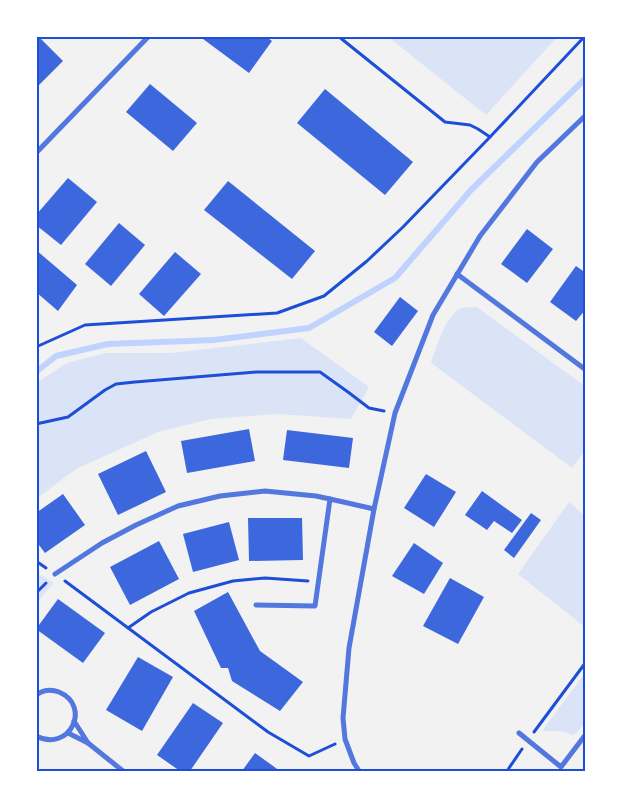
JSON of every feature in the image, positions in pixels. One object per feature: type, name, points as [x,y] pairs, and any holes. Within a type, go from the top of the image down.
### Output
[{"type":"street","points":[[36,153],[149,36]]},
{"type":"street","points":[[359,771],[345,739],[343,718],[349,648],[374,509],[394,413],[433,315],[480,236],[537,162],[586,115]]},
{"type":"street","points":[[458,274],[586,370]]},
{"type":"street","points":[[56,574],[102,543],[136,525],[178,506],[220,496],[265,491],[316,496],[374,509]]},
{"type":"street","points":[[256,605],[315,606],[330,499]]},
{"type":"street","points":[[36,695],[47,690],[63,694],[69,699],[75,713],[72,728],[68,734],[55,740],[38,739]]},
{"type":"street","points":[[74,721],[88,743]]},
{"type":"street","points":[[519,733],[561,767],[586,734]]},
{"type":"street","points":[[68,734],[88,743],[123,771]]},
{"type":"path","points":[[338,36],[445,122],[470,125],[490,137]]},
{"type":"path","points":[[36,347],[85,325],[277,313],[324,296],[367,261],[402,227],[585,36]]},
{"type":"path","points":[[36,424],[68,418],[116,384],[257,372],[320,372],[368,408],[394,413]]},
{"type":"path","points":[[36,561],[268,732],[309,756],[345,739]]},
{"type":"path","points":[[128,628],[151,612],[189,594],[233,581],[265,578],[319,582]]},
{"type":"path","points":[[507,771],[586,662]]},
{"type":"shaded area","points":[[387,36],[558,36],[486,115]]},
{"type":"shaded area","points":[[477,307],[586,387],[586,449],[572,468],[431,363],[442,332],[451,317],[461,308]]},
{"type":"shaded area","points":[[301,338],[369,387],[351,419],[277,414],[211,419],[158,432],[76,469],[36,499],[36,383],[67,363],[105,353],[171,353]]},
{"type":"shaded area","points":[[569,502],[586,515],[586,628],[518,574]]},
{"type":"shaded area","points":[[36,572],[54,583],[36,603]]},
{"type":"shaded area","points":[[586,672],[586,720],[577,733],[572,735],[560,731],[542,731]]},
{"type":"building","points":[[36,36],[63,61],[36,88]]},
{"type":"building","points":[[199,36],[265,36],[272,41],[249,73]]},
{"type":"building","points":[[150,84],[197,123],[173,151],[126,112]]},
{"type":"building","points":[[325,89],[413,162],[385,195],[297,123]]},
{"type":"building","points":[[68,178],[97,202],[61,245],[36,225],[36,215]]},
{"type":"building","points":[[228,181],[315,251],[292,279],[204,210]]},
{"type":"building","points":[[119,223],[145,245],[111,286],[85,264]]},
{"type":"building","points":[[527,229],[553,249],[527,283],[501,264]]},
{"type":"building","points":[[36,250],[77,285],[58,311],[36,292]]},
{"type":"building","points":[[175,252],[201,274],[164,316],[139,294]]},
{"type":"building","points":[[576,266],[586,273],[586,309],[576,321],[550,302]]},
{"type":"building","points":[[400,297],[418,311],[392,346],[374,332]]},
{"type":"building","points":[[249,429],[255,461],[187,473],[181,441]]},
{"type":"building","points":[[287,430],[353,438],[349,468],[283,460]]},
{"type":"building","points":[[146,451],[166,492],[118,515],[98,474]]},
{"type":"building","points":[[426,474],[456,492],[434,527],[404,508]]},
{"type":"building","points":[[482,491],[522,520],[512,533],[494,521],[487,530],[465,515]]},
{"type":"building","points":[[63,494],[85,525],[45,553],[36,541],[36,513]]},
{"type":"building","points":[[531,513],[541,520],[514,558],[504,550]]},
{"type":"building","points":[[248,518],[302,518],[303,560],[249,561]]},
{"type":"building","points":[[229,522],[239,560],[193,572],[183,534]]},
{"type":"building","points":[[159,541],[179,579],[130,605],[110,567]]},
{"type":"building","points":[[414,543],[443,563],[424,594],[392,576]]},
{"type":"building","points":[[450,578],[484,597],[458,644],[423,626]]},
{"type":"building","points":[[228,592],[260,651],[303,682],[280,711],[232,681],[228,668],[221,668],[194,611]]},
{"type":"building","points":[[58,599],[105,633],[83,663],[36,629]]},
{"type":"building","points":[[138,657],[173,677],[142,731],[106,710]]},
{"type":"building","points":[[193,703],[223,723],[190,771],[180,771],[157,755]]},
{"type":"building","points":[[255,753],[280,771],[242,771]]},
{"type":"waterway","points":[[36,372],[56,356],[108,344],[214,340],[309,328],[395,278],[471,190],[586,78]]}]
